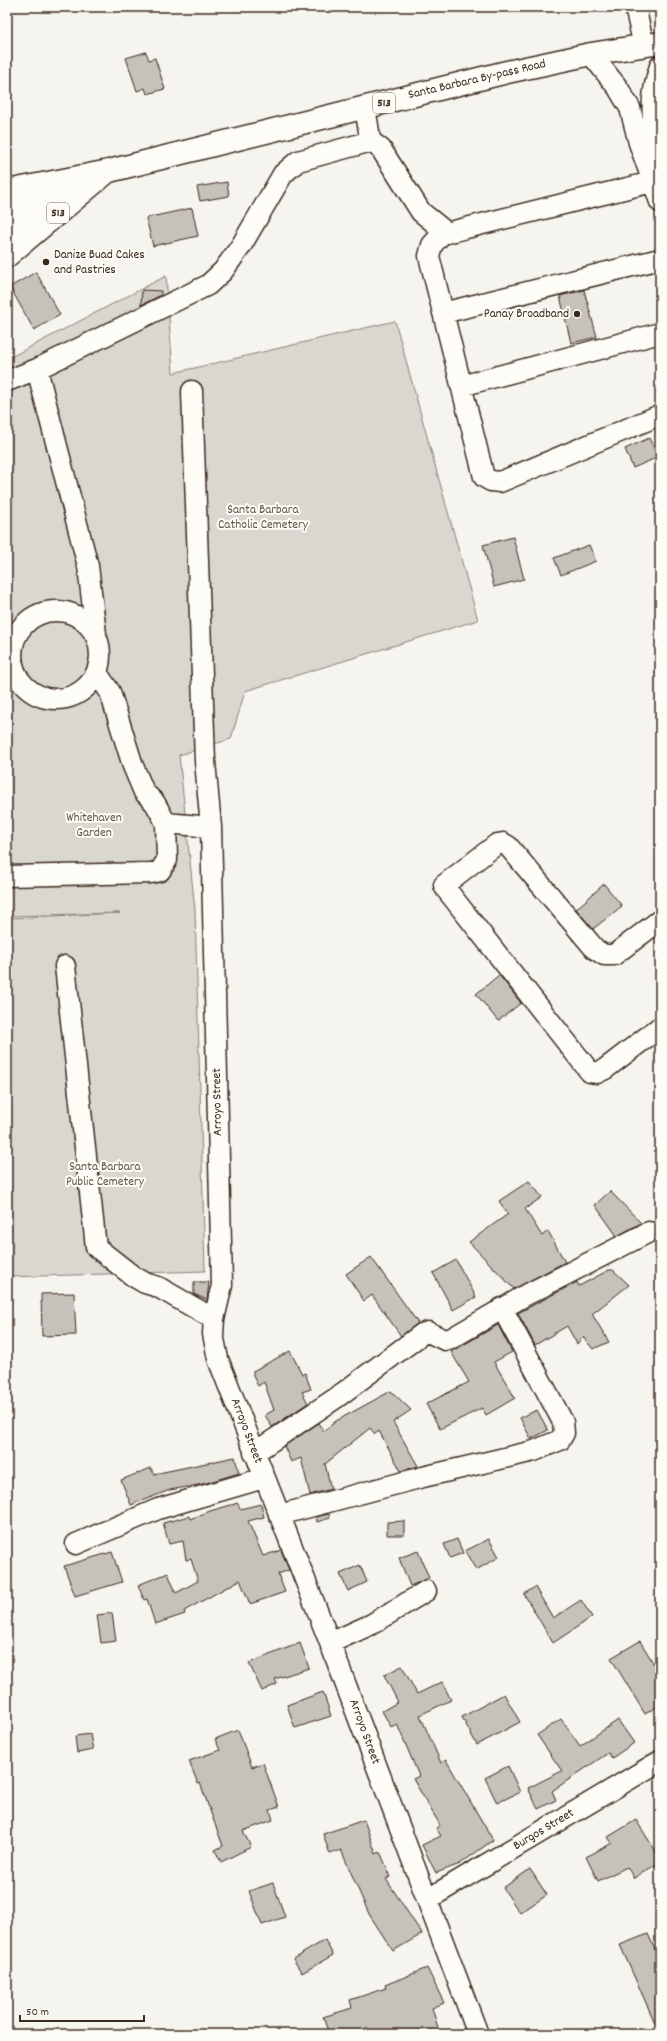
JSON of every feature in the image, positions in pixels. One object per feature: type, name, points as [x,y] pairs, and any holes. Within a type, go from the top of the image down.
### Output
[{"type":"main road","name":"Santa Barbara By-pass Road","points":[[109,171],[507,72],[591,54],[652,44]]},
{"type":"main road","points":[[7,191],[109,171]]},
{"type":"main road","points":[[7,207],[109,171]]},
{"type":"main road","name":"513","points":[[7,234],[39,209],[109,171]]},
{"type":"main road","name":"513","points":[[7,256],[109,171]]},
{"type":"street","points":[[635,7],[652,44]]},
{"type":"street","points":[[591,54],[618,88],[630,108],[656,181],[660,202]]},
{"type":"street","points":[[660,66],[651,104],[654,130],[660,153]]},
{"type":"street","points":[[365,107],[369,140],[381,149],[421,212],[447,233]]},
{"type":"street","points":[[7,381],[37,369],[208,285],[223,271],[241,246],[283,174],[298,161],[356,146],[369,140]]},
{"type":"street","points":[[656,181],[442,234],[432,245],[428,256],[484,476],[491,481],[500,482],[660,415]]},
{"type":"street","points":[[443,313],[660,259]]},
{"type":"street","points":[[461,386],[660,333]]},
{"type":"street","points":[[37,369],[88,566],[96,634],[101,651],[97,672],[90,684],[79,693],[67,698],[53,699],[40,696],[28,689],[10,666],[10,643],[30,619],[44,612],[58,610],[73,614],[86,622],[96,634]]},
{"type":"street","name":"Arroyo Street","points":[[192,391],[207,792],[211,827],[222,1285],[214,1319],[213,1334],[218,1359],[278,1515],[330,1643],[478,2034]]},
{"type":"street","points":[[7,876],[152,874],[160,871],[166,860],[166,823],[155,803],[144,792],[133,766],[110,692],[97,672]]},
{"type":"street","points":[[166,823],[211,827]]},
{"type":"street","points":[[660,920],[614,955],[604,956],[595,950],[508,846],[503,843],[498,844],[444,885],[590,1072],[597,1072],[605,1069],[660,1027]]},
{"type":"street","points":[[65,966],[96,1247],[132,1276],[145,1283],[158,1287],[214,1319]]},
{"type":"street","points":[[254,1453],[336,1398],[422,1334],[428,1332],[448,1340],[524,1296],[649,1232]]},
{"type":"street","points":[[278,1515],[423,1477],[515,1456],[560,1440],[564,1433],[563,1422],[502,1308]]},
{"type":"street","points":[[76,1544],[158,1509],[264,1478]]},
{"type":"street","points":[[330,1643],[372,1624],[426,1591]]},
{"type":"street","name":"Burgos Street","points":[[428,1899],[660,1761]]},
{"type":"green space","points":[[166,276],[173,373],[395,321],[478,620],[245,691],[231,739],[179,755],[195,910],[205,1271],[8,1277],[7,918],[120,913],[7,916],[7,359]]},
{"type":"building","points":[[146,52],[149,60],[155,58],[165,89],[147,94],[145,88],[137,91],[126,58]]},
{"type":"building","points":[[227,182],[229,196],[200,201],[197,187]]},
{"type":"building","points":[[192,208],[198,236],[153,246],[146,218]]},
{"type":"building","points":[[36,272],[60,315],[34,330],[10,287]]},
{"type":"building","points":[[142,290],[161,291],[161,295],[141,305]]},
{"type":"building","name":"Panay Broadband","points":[[584,290],[597,337],[571,343],[560,296]]},
{"type":"building","points":[[649,438],[658,457],[633,468],[625,449]]},
{"type":"building","points":[[513,537],[524,579],[494,587],[483,545]]},
{"type":"building","points":[[589,545],[596,561],[561,575],[554,558]]},
{"type":"building","points":[[604,884],[622,906],[593,929],[576,909]]},
{"type":"building","points":[[499,975],[521,1003],[498,1021],[476,994]]},
{"type":"building","points":[[529,1181],[542,1197],[525,1209],[542,1236],[548,1231],[565,1262],[514,1289],[469,1242],[508,1214],[499,1201]]},
{"type":"building","points":[[610,1191],[641,1223],[617,1236],[595,1205]]},
{"type":"building","points":[[371,1257],[418,1323],[401,1336],[372,1295],[364,1301],[346,1274]]},
{"type":"building","points":[[456,1260],[476,1297],[453,1310],[433,1273]]},
{"type":"building","points":[[609,1270],[613,1270],[629,1285],[592,1314],[609,1342],[593,1349],[583,1337],[577,1344],[567,1326],[535,1345],[518,1313],[577,1282],[579,1286]]},
{"type":"building","points":[[194,1282],[209,1282],[207,1300],[194,1294]]},
{"type":"building","points":[[74,1293],[76,1335],[42,1336],[41,1294]]},
{"type":"building","points":[[498,1325],[512,1352],[494,1362],[515,1398],[486,1415],[482,1408],[440,1429],[426,1404],[469,1382],[451,1352]]},
{"type":"building","points":[[290,1351],[302,1374],[305,1373],[311,1389],[302,1392],[308,1403],[272,1427],[265,1415],[274,1410],[264,1382],[258,1386],[253,1376],[253,1371]]},
{"type":"building","points":[[391,1391],[411,1410],[393,1422],[418,1466],[401,1471],[379,1431],[375,1434],[370,1428],[325,1464],[331,1489],[310,1495],[301,1458],[291,1462],[284,1446],[319,1423],[324,1431],[336,1421]]},
{"type":"building","points":[[537,1410],[548,1430],[531,1439],[520,1418]]},
{"type":"building","points":[[235,1457],[239,1473],[203,1484],[170,1490],[131,1505],[121,1480],[151,1468],[154,1474]]},
{"type":"building","points":[[238,1503],[240,1509],[261,1504],[264,1517],[248,1521],[263,1556],[281,1550],[289,1570],[278,1574],[285,1592],[250,1604],[240,1580],[184,1611],[185,1614],[155,1624],[147,1599],[144,1600],[138,1585],[168,1573],[176,1593],[198,1581],[191,1559],[186,1560],[183,1541],[169,1544],[163,1523],[189,1516],[190,1519],[210,1511]]},
{"type":"building","points":[[329,1514],[330,1518],[317,1522],[316,1517]]},
{"type":"building","points":[[404,1521],[404,1535],[387,1535],[387,1522]]},
{"type":"building","points":[[457,1539],[463,1553],[450,1558],[444,1544]]},
{"type":"building","points":[[489,1539],[499,1557],[476,1570],[465,1551]]},
{"type":"building","points":[[418,1551],[429,1578],[410,1586],[399,1558]]},
{"type":"building","points":[[112,1552],[122,1582],[75,1596],[64,1566]]},
{"type":"building","points":[[360,1565],[367,1582],[348,1591],[340,1574]]},
{"type":"building","points":[[535,1587],[553,1618],[581,1600],[592,1617],[553,1643],[524,1594]]},
{"type":"building","points":[[112,1613],[116,1641],[101,1643],[97,1615]]},
{"type":"building","points":[[640,1641],[660,1674],[660,1705],[645,1714],[611,1658]]},
{"type":"building","points":[[300,1643],[309,1668],[275,1679],[277,1684],[262,1691],[249,1663]]},
{"type":"building","points":[[402,1666],[417,1694],[442,1682],[451,1700],[420,1715],[441,1763],[446,1760],[493,1840],[460,1864],[436,1873],[422,1845],[441,1836],[436,1828],[440,1825],[413,1779],[419,1776],[397,1724],[391,1727],[382,1711],[398,1702],[384,1675]]},
{"type":"building","points":[[323,1692],[331,1716],[295,1728],[287,1705]]},
{"type":"building","points":[[504,1694],[520,1722],[477,1745],[462,1717]]},
{"type":"building","points":[[561,1719],[580,1746],[618,1720],[634,1743],[612,1758],[608,1753],[552,1791],[556,1800],[538,1809],[528,1788],[562,1771],[537,1735]]},
{"type":"building","points":[[238,1730],[252,1767],[263,1763],[279,1807],[270,1810],[273,1820],[243,1831],[251,1847],[221,1862],[215,1850],[223,1846],[200,1783],[198,1784],[189,1761],[220,1750],[215,1739]]},
{"type":"building","points":[[90,1734],[93,1750],[77,1753],[75,1736]]},
{"type":"building","points":[[508,1766],[520,1792],[497,1803],[485,1778]]},
{"type":"building","points":[[364,1820],[376,1854],[380,1852],[391,1877],[386,1879],[422,1934],[393,1951],[369,1914],[341,1850],[330,1854],[323,1834]]},
{"type":"building","points":[[636,1820],[660,1858],[660,1862],[634,1878],[627,1867],[598,1881],[586,1857],[612,1843],[608,1837]]},
{"type":"building","points":[[530,1869],[547,1895],[520,1913],[503,1888]]},
{"type":"building","points":[[273,1883],[285,1917],[262,1925],[249,1891]]},
{"type":"building","points":[[648,1934],[660,1961],[660,2034],[620,1945]]},
{"type":"building","points":[[325,1940],[333,1955],[302,1973],[293,1959]]},
{"type":"building","points":[[427,1968],[444,2003],[432,2008],[440,2034],[329,2034],[323,2017],[352,2008],[350,2000],[386,1988],[385,1985]]},
{"type":"place","name":"Danize Buad Cakes and Pastries","points":[[46,262]]},
{"type":"place","name":"Panay Broadband","points":[[577,314]]},
{"type":"park label","name":"Santa Barbara Catholic Cemetery","points":[[263,518]]},
{"type":"park label","name":"Whitehaven Garden","points":[[94,826]]},
{"type":"park label","name":"Santa Barbara Public Cemetery","points":[[105,1174]]}]
